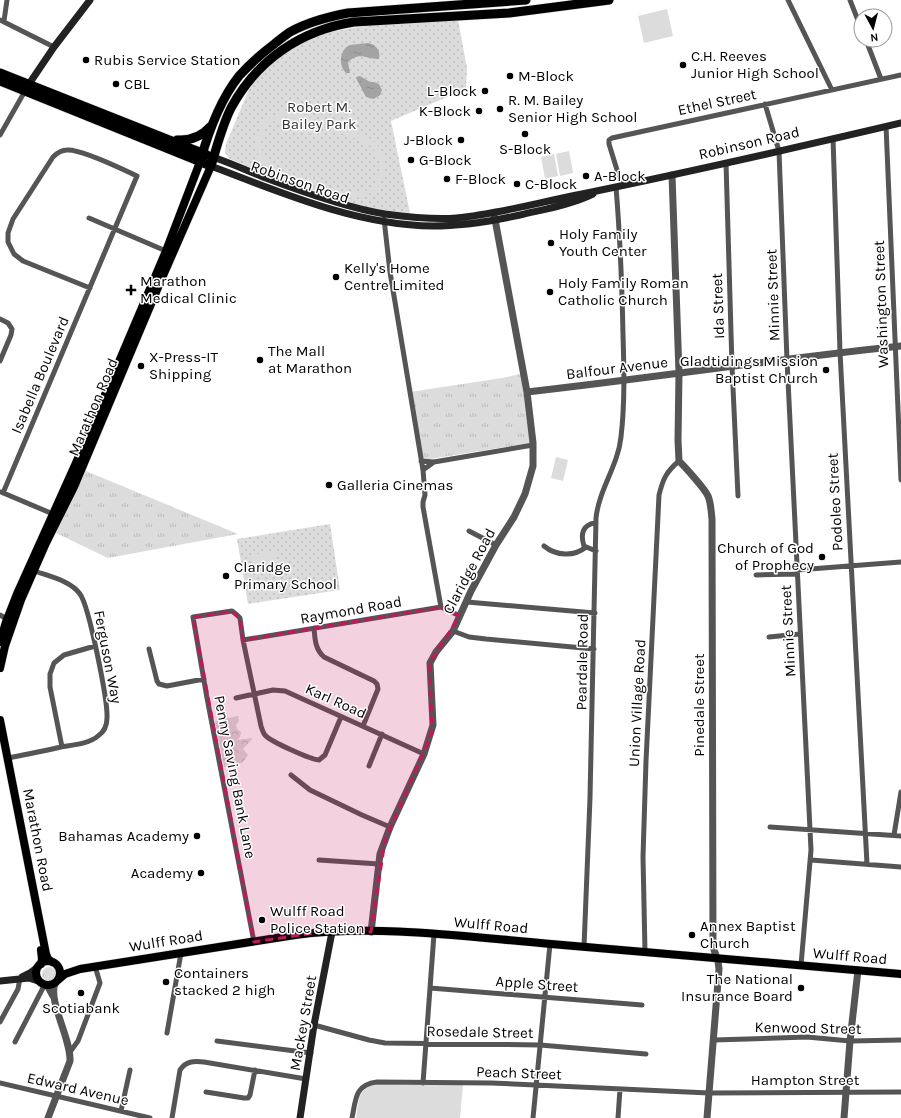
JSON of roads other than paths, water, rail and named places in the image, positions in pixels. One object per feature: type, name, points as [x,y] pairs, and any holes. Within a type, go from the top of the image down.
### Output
[{"type":"highway","points":[[201,157],[212,125],[228,93],[239,76],[262,53],[289,33],[311,23],[348,13],[526,0]]},
{"type":"highway","points":[[212,161],[219,137],[231,108],[249,80],[275,55],[312,33],[354,22],[509,13],[609,0]]},
{"type":"highway","name":"Robinson Road","points":[[0,73],[27,88],[212,161]]},
{"type":"highway","name":"Robinson Road","points":[[0,81],[27,88],[163,138],[201,157]]},
{"type":"highway","points":[[163,138],[186,140],[201,135],[212,125]]},
{"type":"main road","points":[[27,88],[54,47],[90,0]]},
{"type":"main road","name":"Robinson Road","points":[[212,161],[324,206],[365,218],[384,222],[443,226],[567,204],[603,190],[779,152],[901,123]]},
{"type":"main road","name":"Marathon Road","points":[[0,668],[4,646],[31,569],[53,514],[166,251],[201,157]]},
{"type":"main road","name":"Robinson Road","points":[[212,161],[264,177],[326,199],[385,214],[439,218],[494,216]]},
{"type":"main road","name":"Marathon Road","points":[[0,642],[4,617],[74,487],[212,161]]},
{"type":"main road","name":"Marathon Road","points":[[0,720],[4,759],[41,950],[42,959],[40,965]]},
{"type":"main road","name":"Marathon Road","points":[[0,741],[46,952],[48,959],[53,963]]},
{"type":"main road","name":"Wulff Road","points":[[49,983],[65,974],[95,966],[321,932],[434,934],[901,974]]},
{"type":"main road","name":"Mackey Street","points":[[300,1118],[311,1053],[314,1025],[332,932]]},
{"type":"main road","points":[[20,978],[45,962],[53,963],[59,969],[60,973],[49,983]]},
{"type":"main road","name":"Wulff Road","points":[[53,963],[59,967],[80,969]]},
{"type":"main road","points":[[40,965],[37,969],[37,976],[49,983]]},
{"type":"main road","points":[[0,981],[20,978],[33,979],[49,983]]},
{"type":"street","points":[[7,0],[2,20],[54,47]]},
{"type":"street","points":[[788,0],[832,90]]},
{"type":"street","points":[[869,48],[881,79]]},
{"type":"street","name":"Ethel Street","points":[[619,187],[609,144],[611,139],[901,75]]},
{"type":"street","points":[[0,135],[27,88]]},
{"type":"street","name":"Minnie Street","points":[[765,104],[779,152],[787,360],[810,830],[811,860],[801,965]]},
{"type":"street","name":"Washington Street","points":[[886,126],[898,346],[901,480]]},
{"type":"street","name":"Podoleo Street","points":[[833,138],[840,352],[867,864]]},
{"type":"street","name":"Isabella Boulevard","points":[[1,493],[90,288],[137,176],[84,154],[67,150],[58,152],[54,157],[12,223],[8,233],[8,239],[12,252],[26,263],[90,288]]},
{"type":"street","name":"Ida Street","points":[[726,163],[732,366],[738,496]]},
{"type":"street","points":[[672,175],[679,373],[679,462]]},
{"type":"street","name":"Peardale Road","points":[[584,947],[590,798],[596,523],[598,504],[620,450],[622,436],[624,381],[619,187]]},
{"type":"street","points":[[385,214],[384,222],[390,272],[423,470],[425,495],[423,502],[441,607],[460,616]]},
{"type":"street","name":"Claridge Road","points":[[371,932],[380,854],[390,827],[424,754],[434,725],[430,663],[436,652],[453,631],[471,591],[496,545],[514,517],[525,494],[533,466],[533,445],[527,392],[494,216]]},
{"type":"street","points":[[89,218],[166,251]]},
{"type":"street","points":[[0,319],[8,322],[12,329],[0,361]]},
{"type":"street","name":"Balfour Avenue","points":[[527,392],[898,346]]},
{"type":"street","points":[[421,461],[434,462],[533,445]]},
{"type":"street","points":[[423,470],[434,462]]},
{"type":"street","name":"Union Village Road","points":[[645,952],[643,857],[659,495],[663,479],[679,462]]},
{"type":"street","name":"Pinedale Street","points":[[679,462],[686,467],[708,495],[712,519],[713,947],[719,969],[707,1118]]},
{"type":"street","points":[[1,493],[53,514]]},
{"type":"street","points":[[596,523],[590,524],[584,529],[583,544],[586,547],[596,551]]},
{"type":"street","points":[[469,531],[496,545]]},
{"type":"street","points":[[544,546],[549,550],[564,554],[576,553],[586,547]]},
{"type":"street","points":[[756,575],[901,562]]},
{"type":"street","name":"Ferguson Way","points":[[4,759],[93,739],[99,736],[105,727],[107,710],[95,646],[81,594],[69,584],[31,569]]},
{"type":"street","points":[[467,602],[595,613]]},
{"type":"street","name":"Raymond Road","points":[[243,640],[441,607]]},
{"type":"street","name":"Penny Saving Bank Lane","points":[[243,640],[240,618],[232,611],[193,617],[254,942]]},
{"type":"street","points":[[314,628],[316,645],[320,654],[374,681],[377,684],[377,692],[363,726]]},
{"type":"street","points":[[453,631],[470,637],[594,649]]},
{"type":"street","points":[[769,637],[800,634]]},
{"type":"street","points":[[243,640],[264,735],[276,743],[316,760],[322,759],[341,717]]},
{"type":"street","points":[[62,747],[50,687],[50,674],[54,663],[64,655],[95,646]]},
{"type":"street","points":[[149,649],[159,684],[166,686],[204,679]]},
{"type":"street","name":"Karl Road","points":[[236,698],[273,690],[285,691],[424,754]]},
{"type":"street","points":[[369,766],[382,734]]},
{"type":"street","points":[[291,775],[310,790],[390,827]]},
{"type":"street","points":[[894,835],[901,792]]},
{"type":"street","points":[[770,827],[901,836]]},
{"type":"street","points":[[319,860],[379,864]]},
{"type":"street","points":[[811,860],[901,867]]},
{"type":"street","points":[[423,1083],[434,934]]},
{"type":"street","points":[[533,1118],[550,944]]},
{"type":"street","points":[[167,1033],[181,953]]},
{"type":"street","points":[[70,1052],[78,1041],[100,983],[95,966]]},
{"type":"street","points":[[844,1118],[850,1041],[858,970]]},
{"type":"street","points":[[0,1022],[18,989],[20,978]]},
{"type":"street","points":[[48,1118],[70,1061],[70,1052],[49,983]]},
{"type":"street","points":[[15,1042],[49,983]]},
{"type":"street","name":"Apple Street","points":[[430,988],[545,996],[642,1005]]},
{"type":"street","name":"Rosedale Street","points":[[314,1025],[385,1043],[540,1045],[646,1054]]},
{"type":"street","name":"Kenwood Street","points":[[714,1040],[807,1037],[850,1041],[901,1040]]},
{"type":"street","points":[[217,1041],[311,1053]]},
{"type":"street","points":[[172,1118],[180,1070],[183,1065],[188,1062],[204,1062],[306,1079]]},
{"type":"street","points":[[121,1111],[130,1070]]},
{"type":"street","points":[[206,1092],[248,1098],[250,1095],[255,1070]]},
{"type":"street","name":"Peach Street","points":[[352,1118],[359,1090],[364,1085],[377,1082],[491,1083],[709,1093]]},
{"type":"street","name":"Edward Avenue","points":[[0,1083],[150,1118]]},
{"type":"street","points":[[618,1118],[620,1089]]},
{"type":"street","name":"Hampton Street","points":[[709,1093],[901,1092]]},
{"type":"water","points":[[368,43],[377,48],[379,59],[363,56],[356,57],[348,62],[350,73],[346,73],[341,63],[342,55],[345,49],[350,45]]},
{"type":"water","points":[[360,76],[370,82],[379,84],[382,90],[380,95],[374,99],[366,97],[356,78]]},
{"type":"place","name":"Rubis Service Station","points":[[86,60]]},
{"type":"place","name":"C.H. Reeves Junior High School","points":[[683,65]]},
{"type":"place","name":"M-Block","points":[[510,76]]},
{"type":"place","name":"CBL","points":[[116,84]]},
{"type":"place","name":"L-Block","points":[[485,91]]},
{"type":"place","name":"R. M. Bailey Senior High School","points":[[500,109]]},
{"type":"place","name":"K-Block","points":[[479,111]]},
{"type":"place","name":"S-Block","points":[[525,134]]},
{"type":"place","name":"J-Block","points":[[461,140]]},
{"type":"place","name":"G-Block","points":[[411,160]]},
{"type":"place","name":"A-Block","points":[[586,176]]},
{"type":"place","name":"F-Block","points":[[447,179]]},
{"type":"place","name":"C-Block","points":[[517,184]]},
{"type":"place","name":"Holy Family Youth Center","points":[[551,243]]},
{"type":"place","name":"Kelly's Home Centre Limited","points":[[336,277]]},
{"type":"place","name":"Marathon Medical Clinic","points":[[131,290]]},
{"type":"place","name":"Holy Family Roman Catholic Church","points":[[550,292]]},
{"type":"place","name":"The Mall at Marathon","points":[[260,360]]},
{"type":"place","name":"X-Press-IT Shipping","points":[[141,366]]},
{"type":"place","name":"Gladtidings Mission Baptist Church","points":[[826,370]]},
{"type":"place","name":"Galleria Cinemas","points":[[329,485]]},
{"type":"place","name":"Church of God of Prophecy","points":[[822,557]]},
{"type":"place","name":"Claridge Primary School","points":[[226,576]]},
{"type":"place","name":"Bahamas Academy","points":[[197,836]]},
{"type":"place","name":"Academy","points":[[201,873]]},
{"type":"place","name":"Wulff Road Police Station","points":[[262,920]]},
{"type":"place","name":"Annex Baptist Church","points":[[692,935]]},
{"type":"place","name":"Containers stacked 2 high","points":[[166,982]]},
{"type":"place","name":"The National Insurance Board","points":[[801,988]]},
{"type":"place","name":"Scotiabank","points":[[81,993]]},
{"type":"park label","name":"Robert M. Bailey Park","points":[[319,116]]}]
